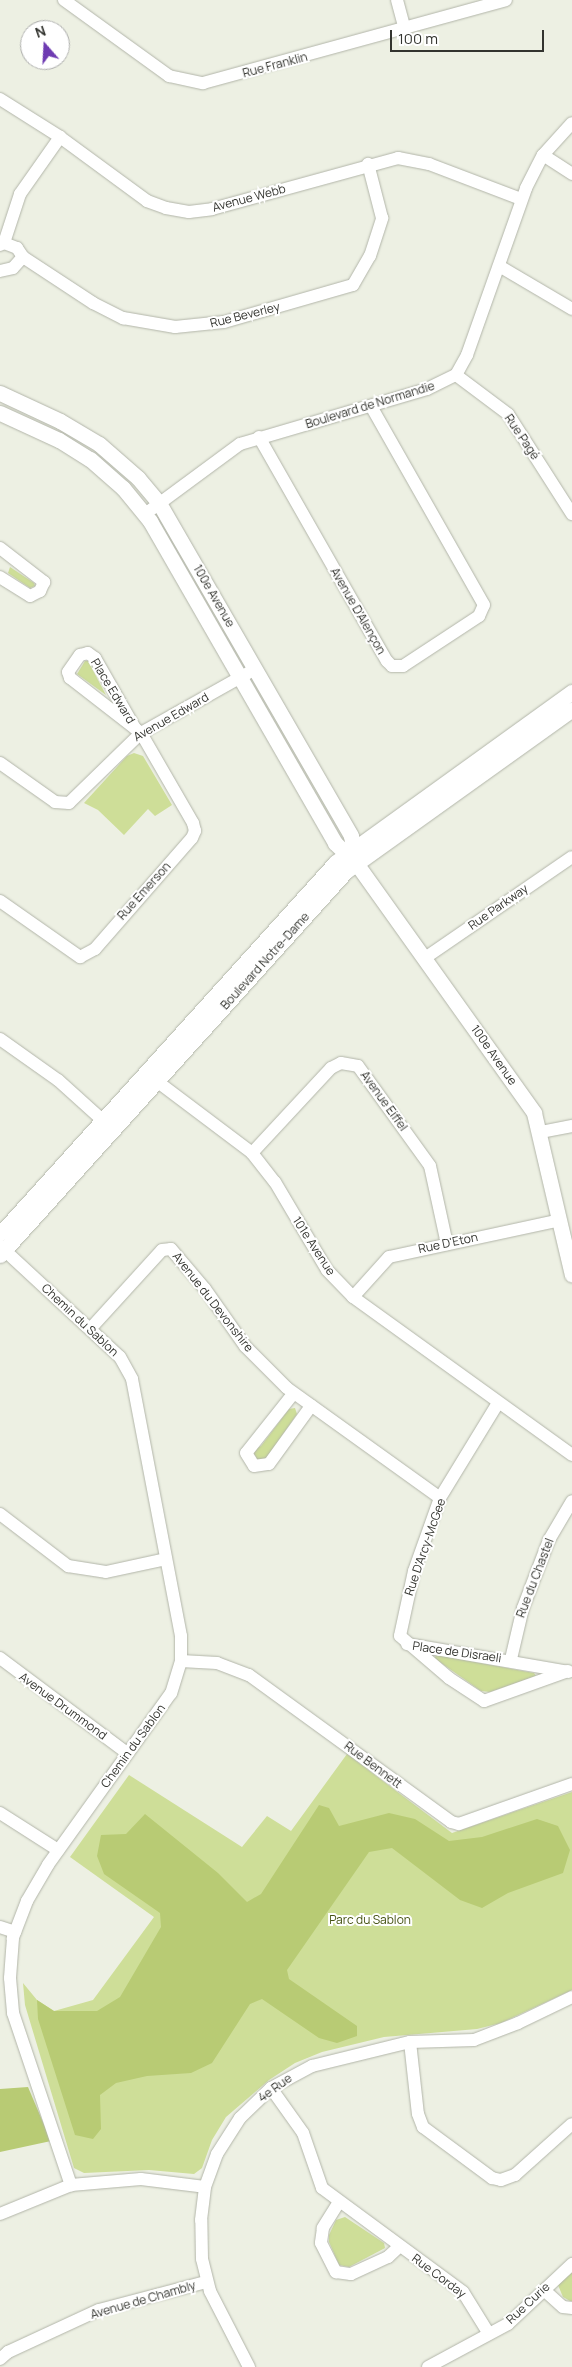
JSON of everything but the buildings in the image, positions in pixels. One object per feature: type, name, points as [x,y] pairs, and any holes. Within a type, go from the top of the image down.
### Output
[{"type":"street","name":"Rue Franklin","points":[[64,0],[169,76],[203,83],[506,0]]},
{"type":"street","points":[[398,0],[405,29]]},
{"type":"street","name":"Avenue Webb","points":[[0,99],[60,137],[147,201],[189,212],[212,209],[368,164],[398,158],[410,159],[521,199]]},
{"type":"street","points":[[456,376],[499,266],[521,199],[543,154],[572,123]]},
{"type":"street","name":"Rue Beverley","points":[[60,137],[20,194],[2,244],[17,248],[23,257],[92,303],[123,318],[175,327],[197,327],[260,312],[353,284],[362,275],[382,218],[368,164]]},
{"type":"street","points":[[543,154],[572,174]]},
{"type":"street","points":[[0,272],[13,268],[23,257]]},
{"type":"street","points":[[499,266],[570,311]]},
{"type":"street","name":"Boulevard de Normandie","points":[[145,514],[240,444],[427,389],[456,376]]},
{"type":"street","name":"Rue Pagé","points":[[456,376],[508,414],[572,514]]},
{"type":"street","name":"100e Avenue","points":[[0,393],[60,421],[99,444],[138,478],[159,503],[351,836],[352,855]]},
{"type":"street","name":"Avenue D'Alençon","points":[[259,437],[387,661],[392,666],[403,666],[479,616],[484,605],[371,406]]},
{"type":"street","name":"100e Avenue","points":[[0,412],[58,440],[90,459],[115,480],[145,514],[335,843],[352,855],[534,1113],[541,1132],[572,1275]]},
{"type":"street","points":[[0,577],[30,596],[40,591],[44,582],[2,554]]},
{"type":"street","name":"Place Edward","points":[[88,653],[94,658],[138,731],[70,678],[68,672],[80,655],[88,653]]},
{"type":"street","name":"Avenue Edward","points":[[0,763],[50,799],[60,804],[69,803],[138,731],[256,669]]},
{"type":"street","name":"Boulevard Notre-Dame","points":[[1,1250],[108,1125],[352,855],[569,705]]},
{"type":"street","name":"Rue Emerson","points":[[0,901],[80,957],[95,949],[192,838],[193,823],[138,731]]},
{"type":"street","name":"Rue Parkway","points":[[425,958],[572,857]]},
{"type":"street","points":[[0,1038],[58,1080],[108,1125]]},
{"type":"street","name":"Avenue Eiffel","points":[[252,1153],[331,1068],[341,1063],[358,1066],[430,1166],[447,1244]]},
{"type":"street","name":"101e Avenue","points":[[151,1077],[252,1153],[275,1182],[327,1270],[353,1297],[572,1455]]},
{"type":"street","name":"Boulevard Notre-Dame","points":[[0,1234],[108,1125]]},
{"type":"street","points":[[541,1132],[572,1126]]},
{"type":"street","name":"Rue D'Eton","points":[[353,1297],[389,1258],[560,1220]]},
{"type":"street","name":"Avenue du Devonshire","points":[[90,1328],[162,1250],[171,1249],[205,1289],[245,1346],[293,1394],[440,1498]]},
{"type":"street","name":"Chemin du Sablon","points":[[1,1250],[90,1328],[120,1357],[132,1379],[181,1636],[181,1661],[171,1693],[58,1850],[27,1902],[15,1932],[10,1978],[13,2013],[72,2185]]},
{"type":"street","points":[[293,1394],[246,1453],[254,1466],[269,1464],[311,1406]]},
{"type":"street","name":"Rue D'Arcy-McGee","points":[[407,1644],[400,1636],[401,1620],[414,1571],[440,1498],[498,1403]]},
{"type":"street","name":"Rue du Chastel","points":[[511,1659],[523,1608],[548,1540],[572,1501]]},
{"type":"street","points":[[0,1514],[68,1566],[106,1572],[166,1559]]},
{"type":"street","name":"Place de Disraeli","points":[[407,1644],[511,1659],[570,1672]]},
{"type":"street","name":"Place de Disraeli","points":[[407,1644],[484,1701],[570,1672]]},
{"type":"street","name":"Avenue Drummond","points":[[0,1658],[127,1754]]},
{"type":"street","name":"Rue Bennett","points":[[181,1661],[217,1663],[249,1675],[451,1822],[459,1824],[572,1784]]},
{"type":"street","points":[[0,1813],[58,1850]]},
{"type":"street","points":[[0,1926],[15,1932]]},
{"type":"street","name":"4e Rue","points":[[250,2367],[206,2282],[201,2220],[205,2187],[217,2154],[236,2125],[271,2088],[312,2066],[410,2042],[474,2040],[518,2023],[572,1997]]},
{"type":"street","points":[[410,2042],[418,2114],[423,2127],[492,2178],[501,2180],[515,2174],[572,2124]]},
{"type":"street","name":"Rue Corday","points":[[271,2088],[303,2133],[318,2182],[339,2202],[463,2292],[489,2334]]},
{"type":"street","points":[[0,2214],[72,2185],[141,2179],[205,2187]]},
{"type":"street","name":"Rue Corday","points":[[339,2202],[324,2228],[321,2242],[336,2272],[351,2274],[388,2257],[400,2246]]},
{"type":"street","name":"Rue Curie","points":[[428,2367],[508,2324],[572,2264]]},
{"type":"street","name":"Avenue de Chambly","points":[[0,2359],[8,2352],[99,2310],[206,2282]]},
{"type":"street","points":[[544,2290],[563,2307],[572,2308]]},
{"type":"green space","points":[[10,567],[34,583],[35,586],[30,588],[8,573]]},
{"type":"green space","points":[[85,661],[88,661],[106,695],[77,674]]},
{"type":"green space","points":[[134,753],[143,756],[172,805],[155,816],[148,809],[124,835],[98,810],[84,803],[127,756]]},
{"type":"green space","points":[[295,1408],[297,1414],[265,1460],[258,1461],[253,1452],[255,1449],[261,1446],[289,1409]]},
{"type":"green space","points":[[437,1655],[534,1673],[536,1676],[490,1692],[481,1691],[434,1658]]},
{"type":"green space","name":"Parc du Sablon","points":[[347,1754],[452,1833],[572,1792],[572,1990],[501,2023],[477,2029],[384,2037],[322,2052],[295,2063],[269,2080],[226,2117],[212,2140],[202,2168],[194,2174],[149,2170],[84,2173],[74,2168],[25,2005],[23,1983],[37,2000],[54,2011],[93,2000],[154,1917],[70,1857],[129,1775],[242,1847],[267,1816],[291,1831]]},
{"type":"green space","points":[[319,1805],[329,1808],[339,1826],[389,1813],[415,1819],[449,1841],[482,1837],[537,1819],[558,1826],[570,1850],[563,1873],[508,1893],[482,1908],[460,1900],[392,1848],[369,1852],[287,1970],[289,1979],[357,2026],[357,2036],[337,2043],[319,2038],[262,1999],[250,2004],[212,2063],[191,2073],[147,2076],[116,2083],[100,2095],[101,2129],[93,2139],[75,2135],[38,2019],[37,2000],[54,2011],[97,2011],[120,1997],[161,1927],[160,1913],[104,1874],[97,1856],[101,1835],[126,1834],[145,1814],[218,1873],[247,1902],[261,1894]]},
{"type":"green space","points":[[28,2087],[51,2141],[0,2152],[0,2089]]},
{"type":"green space","points":[[345,2217],[384,2243],[385,2248],[349,2267],[339,2265],[329,2242],[329,2235],[336,2220]]},
{"type":"green space","points":[[572,2272],[572,2301],[570,2301],[563,2297],[558,2285]]}]
